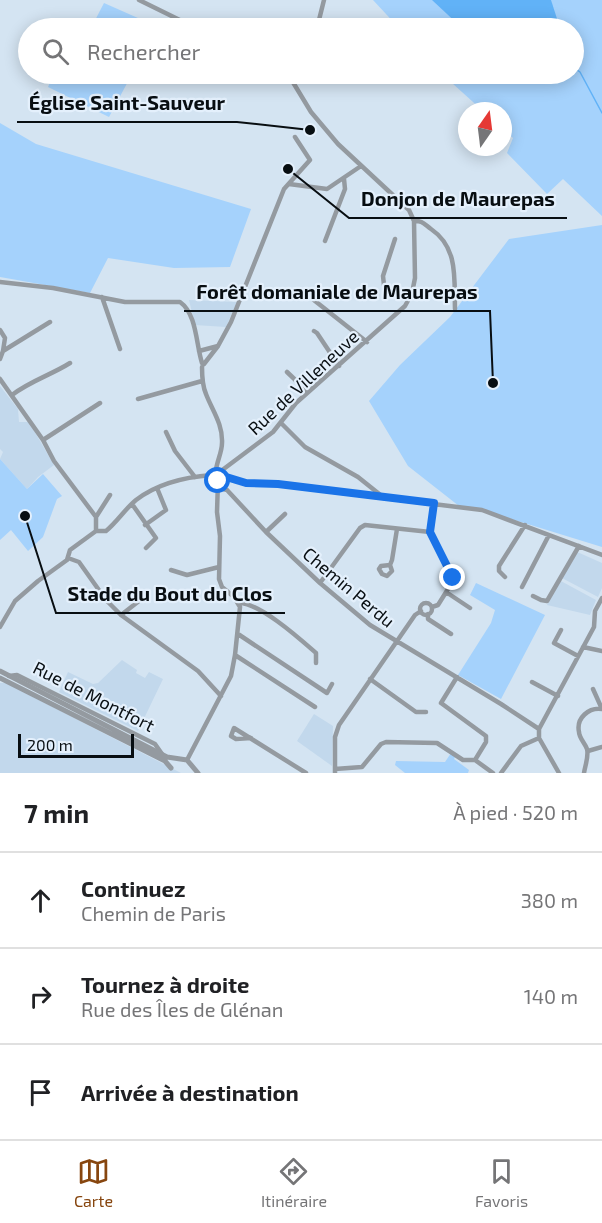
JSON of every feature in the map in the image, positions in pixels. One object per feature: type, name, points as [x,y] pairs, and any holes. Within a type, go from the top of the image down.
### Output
[{"type":"street","points":[[139,0],[175,18]]},
{"type":"street","points":[[320,18],[324,0]]},
{"type":"street","points":[[294,84],[314,115],[361,166],[409,210],[414,221],[415,278],[410,299],[402,297],[384,285],[383,276],[395,239]]},
{"type":"street","points":[[202,365],[218,346],[231,322],[284,189],[310,160],[295,137]]},
{"type":"street","points":[[289,184],[327,189],[361,166]]},
{"type":"street","points":[[325,241],[345,189],[344,179]]},
{"type":"street","points":[[414,221],[420,221],[435,232],[451,252],[454,265],[455,309]]},
{"type":"street","points":[[0,282],[53,288],[125,302],[180,302],[186,307],[191,316],[199,351],[202,381],[220,427],[222,442],[217,487],[219,579],[222,587],[239,603],[255,607],[300,638],[316,653],[316,663]]},
{"type":"street","points":[[102,297],[120,349]]},
{"type":"street","points":[[310,297],[367,342]]},
{"type":"street","name":"Rue de Villeneuve","points":[[220,472],[273,432],[308,392],[367,342],[410,299]]},
{"type":"street","points":[[3,351],[50,322]]},
{"type":"street","points":[[0,330],[5,338],[0,358]]},
{"type":"street","points":[[314,331],[318,333],[339,366]]},
{"type":"street","points":[[199,351],[218,346]]},
{"type":"street","points":[[12,395],[25,385],[54,373],[70,363]]},
{"type":"street","points":[[287,372],[308,392]]},
{"type":"street","points":[[0,379],[43,440],[54,461],[96,516]]},
{"type":"street","points":[[138,399],[202,381]]},
{"type":"street","points":[[43,440],[99,403]]},
{"type":"street","points":[[281,423],[305,447],[358,477],[383,497]]},
{"type":"street","points":[[166,432],[175,451],[195,477]]},
{"type":"street","points":[[0,627],[15,601],[68,558],[70,550],[96,531],[106,531],[132,504],[169,483],[220,472],[246,483],[278,484],[482,510],[602,555]]},
{"type":"street","points":[[212,475],[214,480],[218,481]]},
{"type":"street","name":"Chemin Perdu","points":[[217,487],[227,490],[266,532],[320,584],[370,626],[539,729]]},
{"type":"street","points":[[145,525],[166,510],[157,488]]},
{"type":"street","points":[[96,531],[96,516],[110,495]]},
{"type":"street","points":[[434,503],[430,532],[453,581],[438,604],[432,607],[428,619],[451,634]]},
{"type":"street","points":[[132,504],[156,538],[146,548]]},
{"type":"street","points":[[266,532],[285,514]]},
{"type":"street","points":[[320,584],[360,528],[365,525],[430,532]]},
{"type":"street","points":[[505,577],[499,571],[499,566],[525,525]]},
{"type":"street","points":[[390,565],[393,560],[397,529]]},
{"type":"street","points":[[522,587],[549,535]]},
{"type":"street","points":[[533,596],[547,601],[579,546]]},
{"type":"street","points":[[68,558],[79,562],[106,600],[121,615],[198,671],[221,696]]},
{"type":"street","points":[[171,570],[187,575],[219,567]]},
{"type":"street","points":[[446,592],[470,608]]},
{"type":"street","points":[[121,615],[148,594]]},
{"type":"street","points":[[559,773],[539,738],[539,729],[594,627],[595,611],[602,598]]},
{"type":"street","points":[[198,773],[192,770],[188,760],[233,671],[239,603]]},
{"type":"street","points":[[432,607],[424,603],[421,611],[415,615],[339,725],[335,737],[335,771],[362,767],[381,744],[387,742],[437,743],[463,760],[475,760],[493,773]]},
{"type":"street","points":[[421,611],[423,614],[428,614]]},
{"type":"street","points":[[561,630],[554,643],[579,656]]},
{"type":"street","points":[[238,634],[327,693],[332,684]]},
{"type":"street","points":[[583,647],[602,651]]},
{"type":"street","points":[[236,655],[315,707]]},
{"type":"street","name":"Rue de Montfort","points":[[0,671],[177,760]]},
{"type":"street","points":[[457,677],[441,703],[486,736],[486,742],[475,760]]},
{"type":"street","name":"Rue de Montfort","points":[[0,678],[165,761],[171,770]]},
{"type":"street","points":[[370,680],[416,712],[426,712]]},
{"type":"street","points":[[532,682],[558,696]]},
{"type":"street","points":[[593,688],[602,709]]},
{"type":"street","points":[[584,773],[588,751],[578,733],[580,720],[588,711],[602,709]]},
{"type":"street","points":[[251,738],[306,773]]},
{"type":"street","points":[[501,773],[521,746],[539,738]]},
{"type":"street","points":[[588,751],[602,747]]},
{"type":"street","points":[[171,770],[177,760],[188,760]]},
{"type":"street","points":[[362,767],[367,772]]},
{"type":"shaded area","points":[[373,0],[602,0],[602,216],[563,179],[547,194],[510,156],[512,156],[513,138],[512,102],[473,102],[453,84],[584,84],[584,18],[390,18]]},
{"type":"shaded area","points":[[432,0],[551,0],[557,18],[451,18]]},
{"type":"shaded area","points":[[104,3],[138,18],[96,18]]},
{"type":"shaded area","points":[[49,84],[127,84],[109,117],[48,87]]},
{"type":"shaded area","points":[[0,123],[36,144],[251,209],[230,267],[174,268],[108,258],[90,293],[0,277]]},
{"type":"shaded area","points":[[602,225],[602,547],[489,512],[459,506],[408,466],[369,401],[400,365],[450,317],[509,239]]},
{"type":"shaded area","points":[[189,300],[237,302],[226,327],[195,325]]},
{"type":"shaded area","points":[[0,386],[18,409],[19,422],[29,422],[54,465],[27,489],[0,459],[3,452],[0,449]]},
{"type":"shaded area","points":[[0,459],[27,489],[43,474],[62,496],[57,499],[43,537],[28,551],[11,530],[0,540]]},
{"type":"shaded area","points":[[575,551],[602,563],[602,588],[598,597],[560,577]]},
{"type":"shaded area","points":[[559,580],[596,600],[590,615],[547,605]]},
{"type":"shaded area","points":[[476,583],[545,615],[501,699],[458,675],[491,623],[495,610],[470,595]]},
{"type":"shaded area","points":[[122,660],[145,678],[149,672],[163,679],[138,731],[59,692],[68,672],[93,684],[98,683]]},
{"type":"shaded area","points":[[0,683],[6,683],[181,773],[0,773]]},
{"type":"shaded area","points":[[314,714],[333,726],[332,766],[297,741]]},
{"type":"shaded area","points":[[451,753],[454,759],[469,770],[468,773],[405,773],[395,765],[396,761],[445,762]]},
{"type":"waterway","points":[[584,79],[602,113]]},
{"type":"place","name":"Église Saint-Sauveur","points":[[310,130]]},
{"type":"place","name":"Donjon de Maurepas","points":[[288,169]]},
{"type":"place","name":"Forêt domaniale de Maurepas","points":[[493,383]]},
{"type":"place","name":"Stade du Bout du Clos","points":[[25,516]]},
{"type":"route","points":[[218,481],[223,476],[246,483],[278,484],[434,503],[430,532],[453,578]]}]
